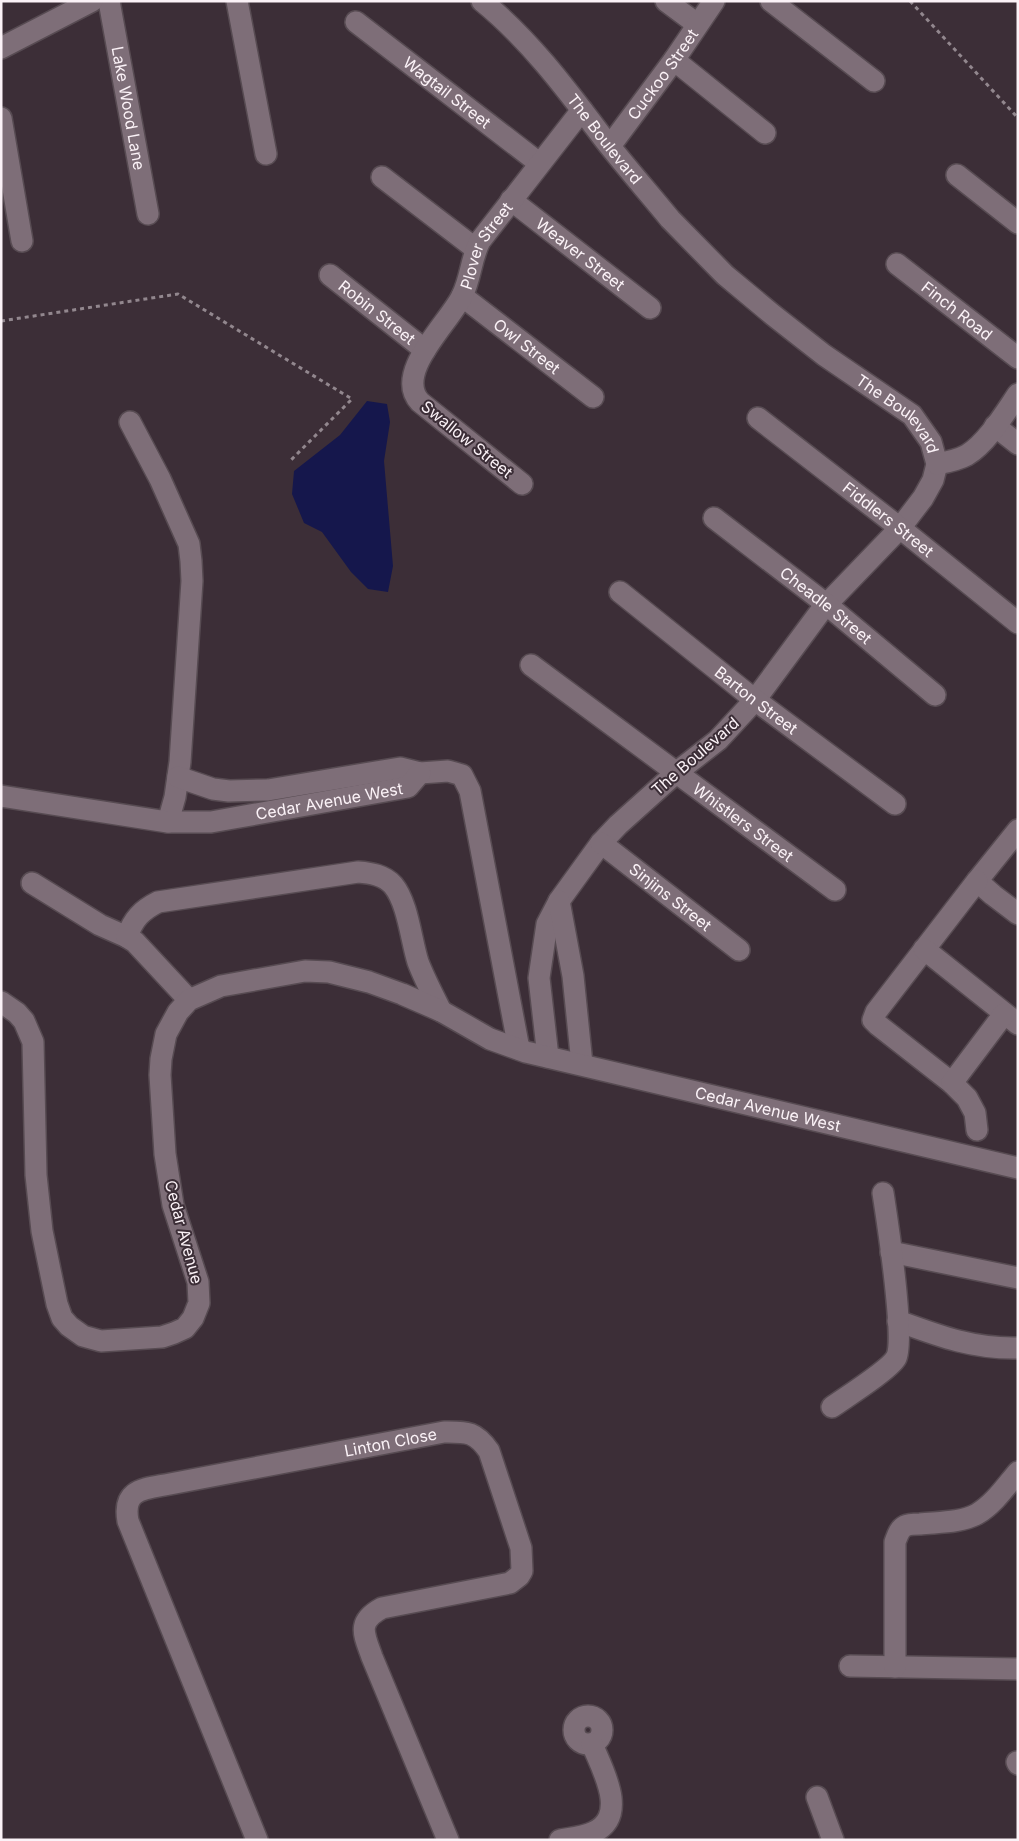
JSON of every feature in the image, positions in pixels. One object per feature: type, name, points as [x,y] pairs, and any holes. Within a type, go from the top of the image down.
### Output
[{"type":"street","points":[[237,1],[266,154]]},
{"type":"street","name":"The Boulevard","points":[[482,1],[507,22],[533,50],[670,219],[725,275],[824,355],[912,415],[932,442],[937,464],[933,480],[923,498],[900,528],[826,604],[755,700],[718,740],[677,772],[618,825],[601,843],[559,901],[547,924],[539,978],[548,1057]]},
{"type":"street","points":[[666,1],[697,24]]},
{"type":"street","name":"Cuckoo Street","points":[[610,146],[674,60],[714,1]]},
{"type":"street","points":[[772,1],[874,81]]},
{"type":"street","points":[[1,48],[95,2]]},
{"type":"street","name":"Lake Wood Lane","points":[[95,2],[148,214]]},
{"type":"street","name":"Wagtail Street","points":[[356,22],[539,163]]},
{"type":"street","points":[[674,60],[765,133]]},
{"type":"street","name":"Plover Street","points":[[413,394],[413,377],[425,350],[462,296],[476,249],[485,234],[539,163],[582,110]]},
{"type":"street","points":[[1,118],[22,240]]},
{"type":"street","points":[[957,175],[1018,223]]},
{"type":"street","points":[[382,177],[476,249]]},
{"type":"street","name":"Weaver Street","points":[[511,200],[650,308]]},
{"type":"street","name":"Finch Road","points":[[897,264],[1018,358]]},
{"type":"street","name":"Robin Street","points":[[330,275],[425,350]]},
{"type":"street","name":"Owl Street","points":[[462,296],[594,397]]},
{"type":"street","name":"Swallow Street","points":[[413,394],[436,416],[522,484]]},
{"type":"street","points":[[937,464],[952,461],[974,451],[1018,394]]},
{"type":"street","name":"Fiddlers Street","points":[[758,418],[900,528],[1018,623]]},
{"type":"street","points":[[130,422],[160,479],[188,544],[190,553],[192,581],[178,777],[168,822]]},
{"type":"street","points":[[995,426],[1018,444]]},
{"type":"street","name":"Cheadle Street","points":[[714,518],[826,604],[936,695]]},
{"type":"street","name":"Barton Street","points":[[620,592],[755,700],[894,804]]},
{"type":"street","name":"Whistlers Street","points":[[531,665],[835,890]]},
{"type":"street","points":[[178,777],[213,789],[229,791],[268,790],[400,768],[420,773]]},
{"type":"street","name":"Cedar Avenue West","points":[[1,796],[168,822],[196,823],[229,819],[408,787],[420,773],[455,772],[462,775],[470,791],[519,1049]]},
{"type":"street","points":[[229,791],[229,819]]},
{"type":"street","points":[[977,1130],[975,1113],[967,1098],[952,1083],[873,1020],[876,1012],[924,949],[1018,830]]},
{"type":"street","name":"Sinjins Street","points":[[601,843],[740,950]]},
{"type":"street","points":[[127,937],[140,912],[158,902],[346,873],[370,873],[386,879],[398,893],[418,962],[441,1011]]},
{"type":"street","points":[[977,881],[1018,914]]},
{"type":"street","points":[[32,883],[100,925],[135,942],[189,1000]]},
{"type":"street","points":[[559,901],[573,976],[582,1064]]},
{"type":"street","points":[[924,949],[1011,1019],[952,1083]]},
{"type":"street","name":"Cedar Avenue","points":[[1,1002],[17,1013],[24,1021],[34,1042],[34,1118],[39,1203],[42,1231],[57,1304],[62,1318],[76,1332],[101,1341],[162,1337],[174,1333],[185,1328],[194,1318],[199,1303],[198,1282],[174,1205],[165,1154],[160,1075],[166,1034],[178,1012],[189,1000],[208,990],[221,986],[316,970],[369,982],[441,1011]]},
{"type":"street","name":"Cedar Avenue West","points":[[441,1011],[490,1039],[548,1057],[1018,1168]]},
{"type":"street","points":[[832,1407],[896,1359],[899,1344],[898,1321],[883,1193]]},
{"type":"street","points":[[891,1252],[1018,1278]]},
{"type":"street","points":[[898,1321],[971,1345],[1018,1348]]},
{"type":"street","name":"Linton Close","points":[[257,1840],[128,1521],[126,1508],[130,1498],[137,1491],[170,1484],[444,1432],[458,1432],[470,1433],[480,1438],[489,1451],[521,1548],[522,1570],[519,1576],[510,1583],[382,1608],[368,1617],[364,1626],[372,1657],[448,1840]]},
{"type":"street","points":[[895,1667],[895,1542],[900,1530],[904,1526],[957,1521],[978,1513],[989,1505],[1018,1472]]},
{"type":"street","points":[[850,1666],[1018,1668]]},
{"type":"street","points":[[560,1840],[596,1831],[607,1822],[612,1811],[611,1793],[592,1744]]},
{"type":"street","points":[[817,1797],[833,1840]]},
{"type":"path","points":[[910,1],[1018,118]]},
{"type":"path","points":[[1,321],[178,294],[352,399],[291,460]]},
{"type":"shaded area","points":[[367,401],[387,404],[390,422],[384,461],[393,566],[388,592],[368,589],[351,572],[322,532],[304,523],[292,494],[294,471],[340,435]]}]
